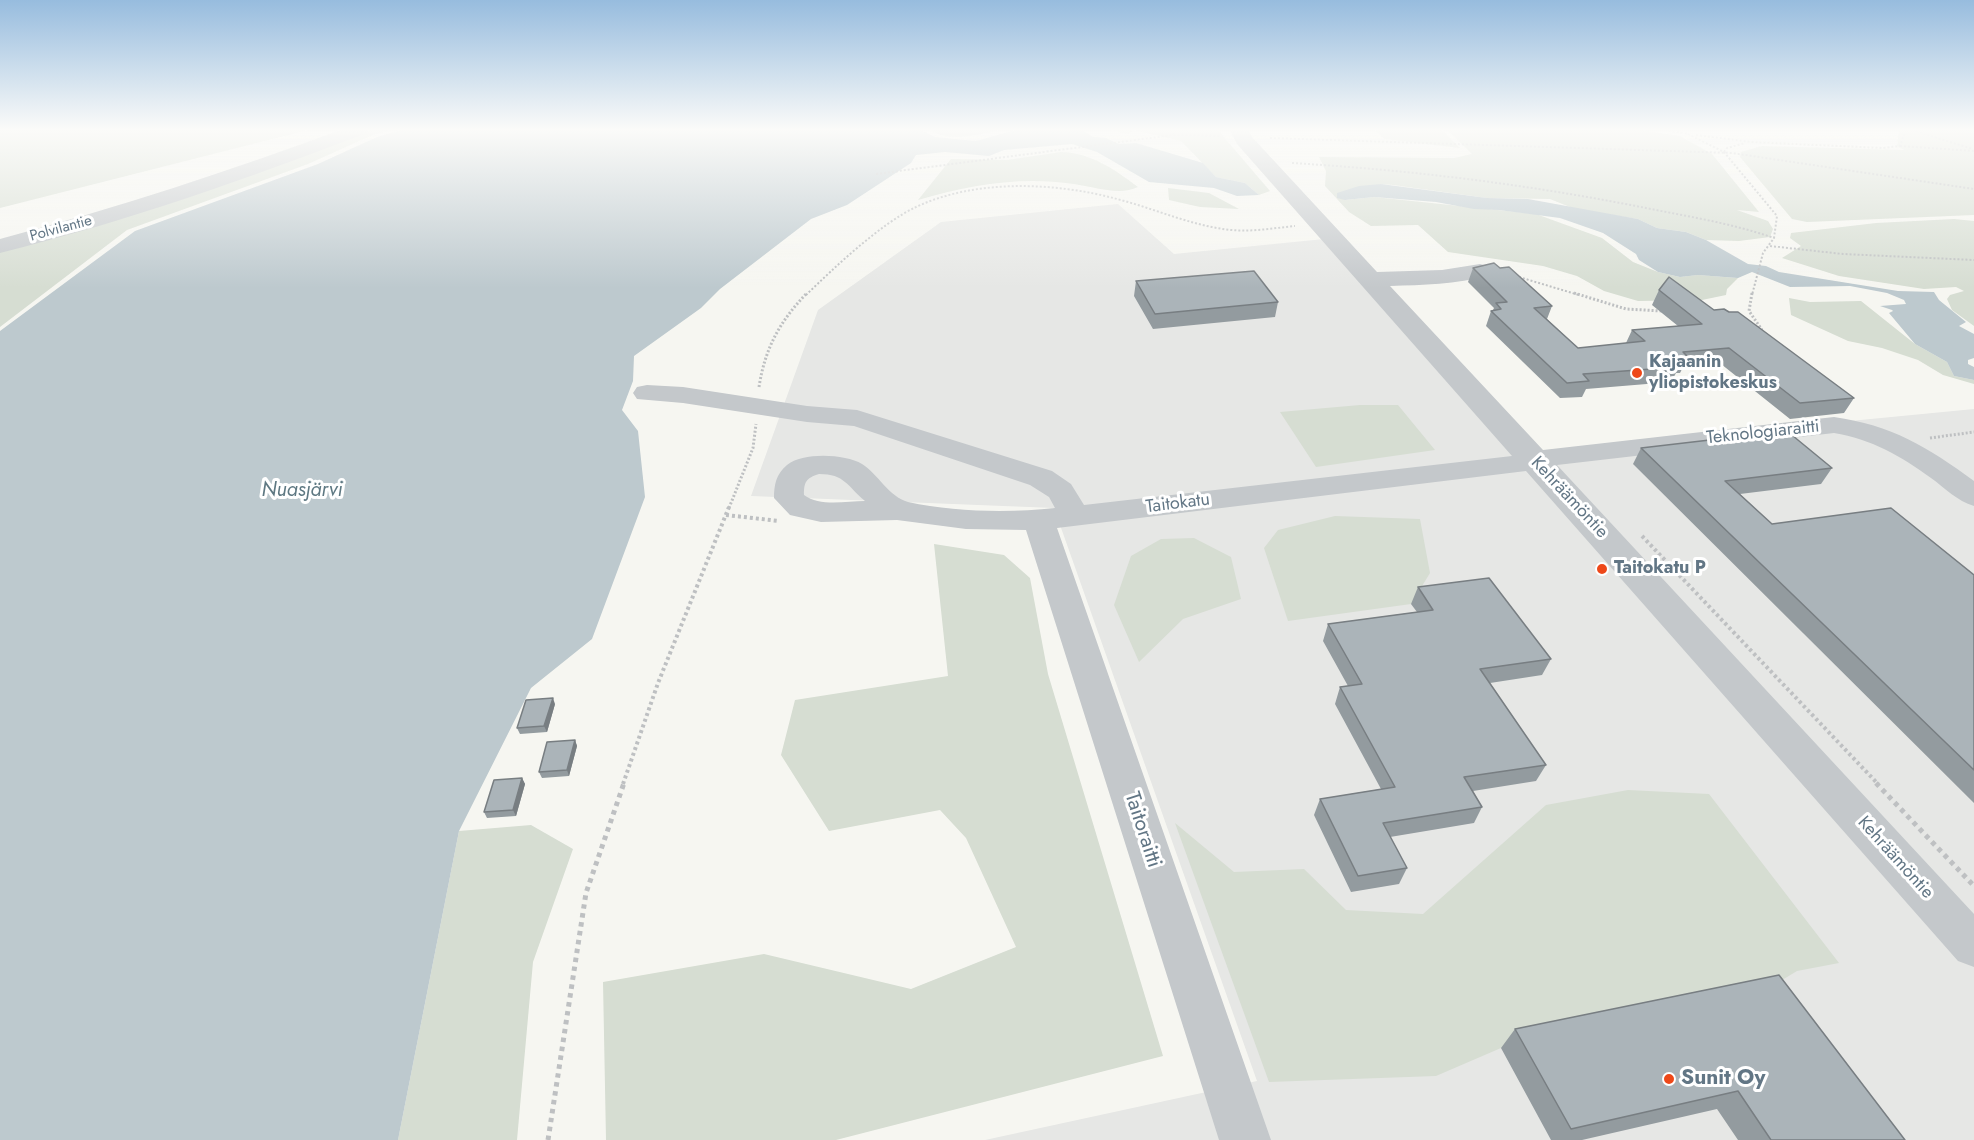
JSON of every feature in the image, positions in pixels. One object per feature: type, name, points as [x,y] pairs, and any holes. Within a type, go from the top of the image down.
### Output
[{"type":"street","name":"Polvilantie","points":[[0,246],[107,217],[212,182]]},
{"type":"street","name":"Kehräämöntie","points":[[1292,182],[1371,279],[1974,946]]},
{"type":"street","points":[[1371,279],[1480,271]]},
{"type":"street","name":"Taitoraitti","points":[[647,393],[683,395],[807,414],[857,418],[1041,477],[1060,491],[1057,518],[1245,1140]]},
{"type":"street","name":"Teknologiaraitti","points":[[1533,460],[1834,425],[1874,433],[1896,441],[1922,456],[1974,496]]},
{"type":"street","name":"Taitokatu","points":[[897,510],[867,487],[852,471],[836,465],[816,465],[798,471],[789,483],[789,498],[801,508],[821,512],[897,510],[966,519],[1057,518],[1505,466],[1533,460]]},
{"type":"path","points":[[1496,182],[1551,190],[1757,231],[1774,238]]},
{"type":"path","points":[[1749,182],[1777,216],[1774,238],[1763,254],[1757,273],[1749,315],[1767,337],[1757,333]]},
{"type":"path","points":[[1928,182],[1974,189]]},
{"type":"path","points":[[1770,246],[1843,254],[1974,260]]},
{"type":"path","points":[[1480,271],[1509,274],[1626,309],[1671,311]]},
{"type":"path","points":[[1921,439],[1974,432]]},
{"type":"path","points":[[1640,533],[1974,886]]},
{"type":"shaded area","points":[[0,182],[102,182],[0,208]]},
{"type":"shaded area","points":[[209,182],[258,182],[127,230],[0,327],[0,250]]},
{"type":"shaded area","points":[[932,182],[1011,182],[976,186],[918,200]]},
{"type":"shaded area","points":[[1056,182],[1131,182],[1138,187],[1115,191]]},
{"type":"shaded area","points":[[1241,182],[1262,182],[1270,191],[1259,195]]},
{"type":"shaded area","points":[[1325,182],[1735,182],[1759,212],[1737,210],[1768,221],[1773,229],[1770,237],[1739,241],[1706,240],[1686,232],[1657,228],[1638,219],[1575,209],[1550,199],[1487,198],[1381,184],[1345,200],[1374,197],[1536,214],[1602,238],[1633,262],[1658,272],[1680,277],[1698,275],[1738,278],[1727,289],[1726,295],[1702,300],[1638,301],[1604,291],[1577,276],[1543,266],[1448,252],[1418,225],[1371,226],[1349,212],[1325,186]]},
{"type":"shaded area","points":[[1761,182],[1974,182],[1974,215],[1807,222],[1792,219]]},
{"type":"shaded area","points":[[1168,188],[1209,193],[1239,209],[1200,207],[1169,200]]},
{"type":"shaded area","points":[[1118,204],[1174,254],[1344,237],[1540,451],[1974,409],[1974,1140],[985,1140],[1257,1081],[1054,508],[751,496],[818,310],[941,222]]},
{"type":"shaded area","points":[[1954,219],[1974,221],[1974,326],[1952,310],[1947,299],[1950,295],[1964,291],[1956,287],[1924,289],[1839,276],[1782,258],[1801,246],[1790,238],[1791,233],[1876,223]]},
{"type":"shaded area","points":[[1789,298],[1810,302],[1861,301],[1915,344],[1947,362],[1954,376],[1974,380],[1974,384],[1943,375],[1918,360],[1882,348],[1848,341],[1791,315]]},
{"type":"shaded area","points":[[1360,405],[1398,405],[1435,450],[1316,467],[1280,412]]},
{"type":"shaded area","points":[[1335,516],[1420,519],[1430,573],[1411,604],[1288,621],[1264,548],[1278,530]]},
{"type":"shaded area","points":[[1194,538],[1231,557],[1241,599],[1183,619],[1139,662],[1114,605],[1131,556],[1161,539]]},
{"type":"shaded area","points":[[934,544],[1004,555],[1030,578],[1048,674],[1163,1056],[836,1140],[606,1140],[603,982],[764,954],[911,989],[1016,947],[966,838],[940,810],[829,831],[781,755],[795,700],[948,676]]},
{"type":"shaded area","points":[[1628,790],[1709,794],[1839,963],[1797,971],[1759,994],[1501,1048],[1436,1076],[1269,1082],[1175,823],[1234,872],[1304,869],[1346,910],[1423,914],[1546,805]]},
{"type":"shaded area","points":[[531,825],[573,849],[533,962],[517,1140],[398,1140],[459,831]]},
{"type":"water","name":"Nuasjärvi","points":[[268,182],[882,182],[847,205],[811,219],[720,289],[701,308],[634,356],[633,381],[622,410],[638,431],[645,497],[592,639],[531,688],[459,831],[398,1140],[0,1140],[0,331],[135,231]]},
{"type":"water","name":"Nuasjärvi","points":[[1151,182],[1241,182],[1259,195],[1237,196],[1214,188]]},
{"type":"water","points":[[1381,184],[1487,198],[1528,199],[1638,219],[1657,228],[1686,232],[1706,240],[1748,264],[1766,266],[1779,272],[1898,291],[1934,292],[1939,300],[1966,322],[1959,326],[1974,334],[1974,358],[1968,360],[1968,364],[1974,367],[1974,380],[1954,376],[1947,362],[1915,344],[1889,313],[1893,311],[1880,306],[1906,304],[1904,300],[1887,293],[1850,286],[1790,287],[1752,272],[1738,278],[1698,275],[1680,277],[1658,272],[1639,260],[1636,254],[1603,233],[1560,218],[1474,209],[1436,202],[1374,197],[1345,200],[1337,198],[1337,193],[1359,186]]},
{"type":"building","points":[[1494,263],[1500,268],[1509,267],[1552,306],[1534,308],[1578,348],[1645,341],[1632,330],[1702,324],[1659,290],[1669,277],[1714,310],[1724,309],[1729,312],[1738,312],[1854,398],[1800,403],[1729,348],[1683,352],[1688,357],[1670,359],[1679,367],[1583,374],[1589,381],[1567,383],[1491,311],[1501,309],[1496,303],[1507,302],[1473,268]]},
{"type":"building","points":[[1254,271],[1278,302],[1155,314],[1136,281]]},
{"type":"building","points":[[1787,431],[1832,468],[1725,481],[1772,524],[1891,508],[1974,575],[1974,770],[1641,448]]},
{"type":"building","points":[[1489,578],[1551,659],[1480,669],[1546,765],[1464,777],[1482,807],[1383,823],[1407,868],[1358,876],[1320,799],[1395,787],[1340,687],[1362,684],[1328,624],[1433,610],[1418,587]]},
{"type":"building","points":[[553,698],[544,726],[517,728],[526,700]]},
{"type":"building","points":[[575,740],[567,770],[539,772],[547,742]]},
{"type":"building","points":[[522,778],[513,810],[484,812],[494,780]]},
{"type":"building","name":"Sunit Oy","points":[[1779,975],[1905,1140],[1771,1140],[1738,1091],[1571,1129],[1515,1029]]},
{"type":"place","name":"Kajaanin yliopistokeskus","points":[[1637,373]]},
{"type":"place","name":"Taitokatu P","points":[[1602,569]]},
{"type":"place","name":"Sunit Oy","points":[[1669,1079]]}]
